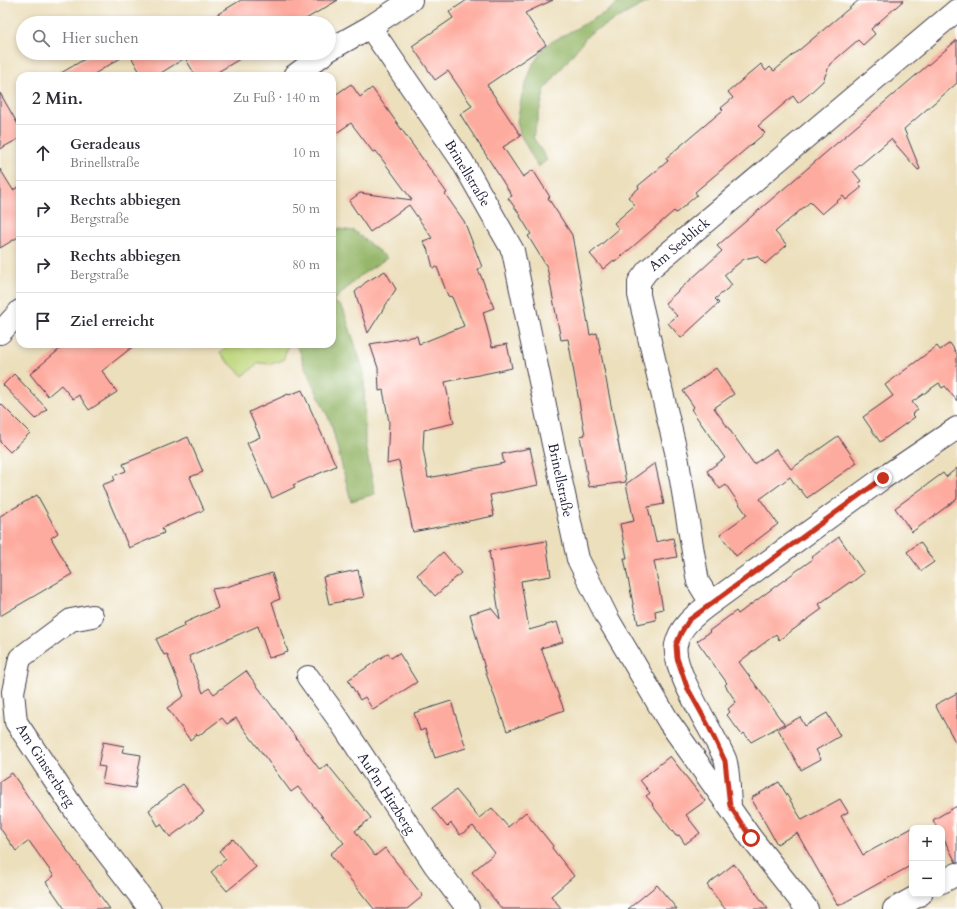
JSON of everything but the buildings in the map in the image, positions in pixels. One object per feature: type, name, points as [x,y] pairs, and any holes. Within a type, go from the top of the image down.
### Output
[{"type":"street","points":[[336,46],[370,27],[411,0]]},
{"type":"street","name":"Am Seeblick","points":[[711,604],[698,582],[677,456],[639,295],[639,282],[647,271],[957,10]]},
{"type":"street","name":"Brinellstraße","points":[[370,27],[462,161],[513,251],[578,559],[608,619],[670,722],[751,838],[807,909]]},
{"type":"street","points":[[299,72],[316,60]]},
{"type":"street","points":[[0,333],[16,315]]},
{"type":"street","points":[[730,806],[725,761],[708,725],[687,687],[677,658],[676,645],[681,633],[689,620],[883,478],[957,428]]},
{"type":"street","name":"Am Ginsterberg","points":[[92,616],[71,620],[20,658],[13,692],[16,722],[76,812],[150,909]]},
{"type":"street","name":"Auf'm Hitzberg","points":[[308,677],[339,720],[434,864],[468,909]]},
{"type":"street","points":[[945,880],[957,874]]},
{"type":"street","points":[[894,909],[916,897]]},
{"type":"green space","points":[[621,0],[651,0],[589,34],[545,89],[533,137],[547,160],[538,167],[521,136],[517,122],[522,95],[533,64],[546,45],[608,11]]},
{"type":"green space","points":[[336,229],[354,231],[387,258],[361,275],[336,298]]},
{"type":"green space","points":[[336,303],[343,308],[364,372],[365,444],[375,494],[351,501],[331,423],[303,363],[301,354],[297,348],[336,348]]},
{"type":"green space","points":[[225,348],[288,348],[283,360],[271,364],[259,363],[243,376],[220,354]]},
{"type":"route","points":[[751,838],[730,806],[725,761],[708,725],[687,687],[677,658],[676,645],[689,620],[883,478]]}]
